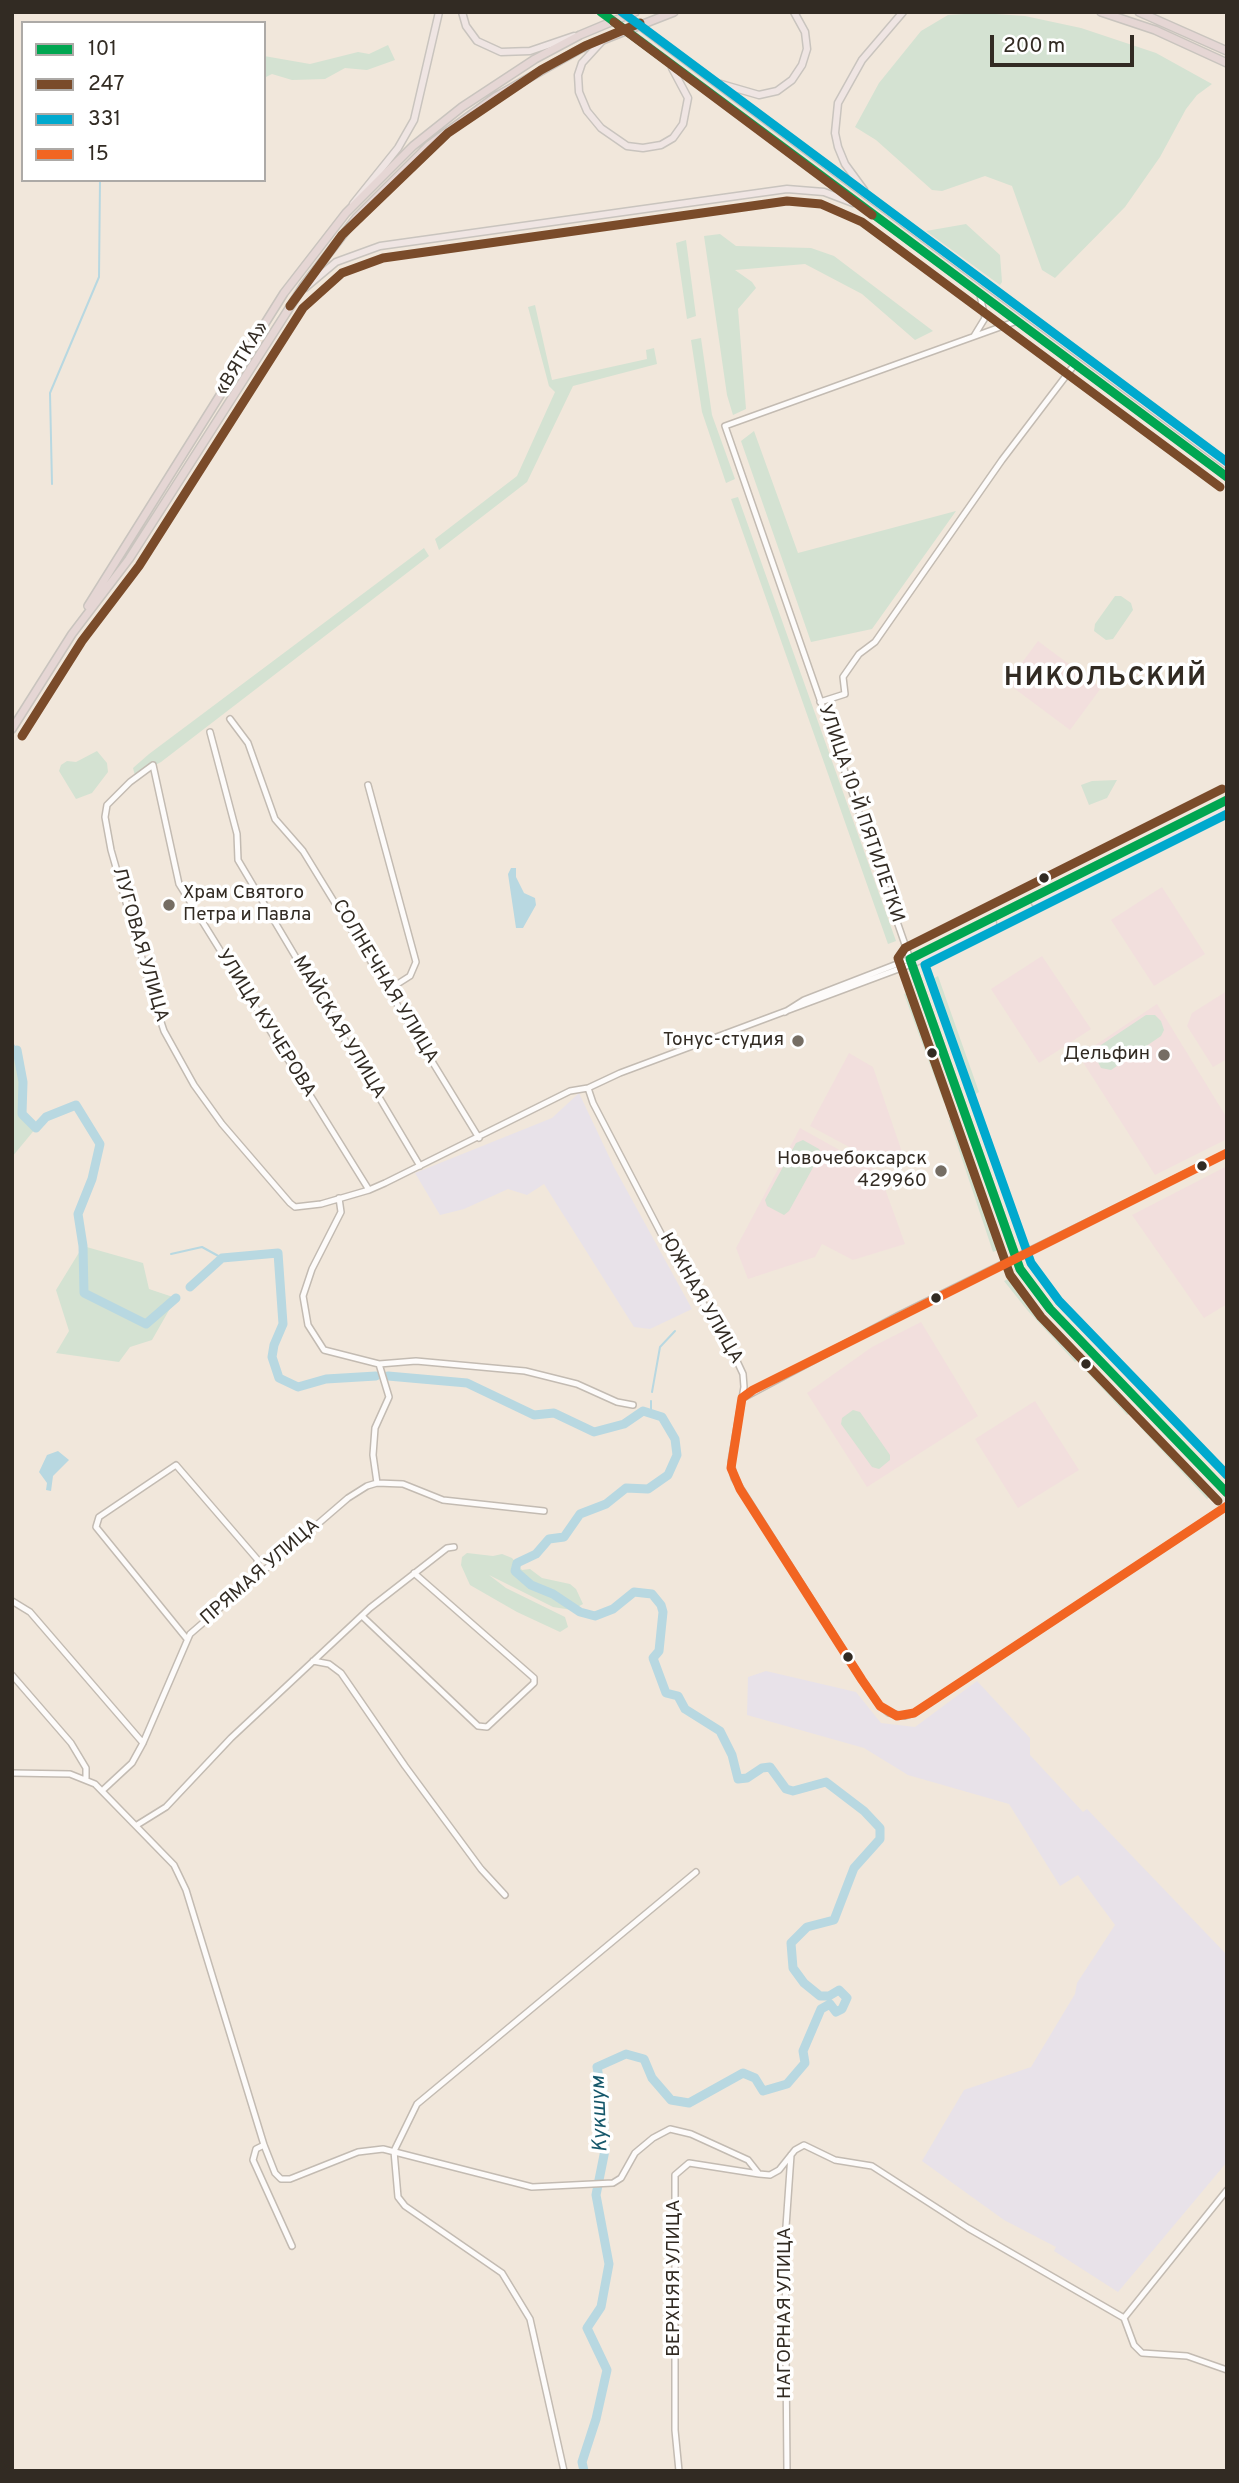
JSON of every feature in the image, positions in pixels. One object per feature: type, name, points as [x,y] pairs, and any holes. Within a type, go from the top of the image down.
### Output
[{"type":"highway","name":"«ВЯТКА»","points":[[12,729],[284,293],[346,213],[440,123],[516,70],[580,34],[635,12]]},
{"type":"highway","name":"«ВЯТКА»","points":[[72,634],[129,559],[294,300],[356,218],[429,145],[495,97],[552,64],[605,38],[674,12]]},
{"type":"highway","points":[[1101,12],[1155,30],[1227,63]]},
{"type":"highway","points":[[1139,12],[1227,51]]},
{"type":"main road","points":[[346,213],[398,148],[414,120],[439,12]]},
{"type":"main road","points":[[462,12],[466,26],[477,41],[501,52],[530,51],[580,34]]},
{"type":"main road","points":[[601,12],[1227,477]]},
{"type":"main road","points":[[621,12],[1227,465]]},
{"type":"main road","points":[[712,80],[737,91],[758,95],[777,91],[792,80],[802,65],[807,49],[805,32],[793,12]]},
{"type":"main road","points":[[875,201],[845,164],[838,147],[835,118],[838,103],[851,76],[903,12]]},
{"type":"main road","points":[[605,38],[582,63],[578,75],[579,92],[584,106],[601,128],[627,146],[643,149],[661,145],[673,138],[683,124],[688,105],[686,92],[667,61]]},
{"type":"main road","points":[[294,300],[336,262],[380,247],[787,189],[824,192],[869,211]]},
{"type":"main road","points":[[1017,321],[1029,317]]},
{"type":"main road","points":[[911,962],[1102,868],[1227,800]]},
{"type":"main road","points":[[1173,831],[1227,806]]},
{"type":"main road","name":"УЛИЦА 10-Й ПЯТИЛЕТКИ","points":[[911,962],[1014,1258],[1050,1309],[1227,1493]]},
{"type":"street","points":[[971,337],[981,328],[985,318],[979,292]]},
{"type":"street","points":[[971,337],[1017,321]]},
{"type":"street","name":"УЛИЦА 10-Й ПЯТИЛЕТКИ","points":[[911,962],[725,426],[971,337]]},
{"type":"street","points":[[820,702],[845,694],[842,678],[859,654],[876,642],[1002,460],[1076,364]]},
{"type":"street","name":"СОЛНЕЧНАЯ УЛИЦА","points":[[229,719],[248,743],[275,819],[303,850],[479,1138]]},
{"type":"street","name":"МАЙСКАЯ УЛИЦА","points":[[210,732],[237,834],[238,860],[421,1166]]},
{"type":"street","name":"ЛУГОВАЯ УЛИЦА","points":[[156,771],[153,765],[130,782],[107,805],[105,817],[111,850],[164,1031],[194,1085],[222,1124],[295,1207],[339,1198]]},
{"type":"street","name":"УЛИЦА КУЧЕРОВА","points":[[156,771],[179,884],[369,1189]]},
{"type":"street","points":[[368,785],[416,962],[414,972],[388,990]]},
{"type":"street","points":[[633,1405],[617,1402],[577,1384],[525,1370],[416,1361],[379,1364],[324,1350],[313,1338],[303,1306],[306,1281],[341,1212],[339,1198],[369,1189],[421,1166],[570,1091],[589,1088],[595,1083],[911,962]]},
{"type":"street","name":"ЮЖНАЯ УЛИЦА","points":[[589,1088],[593,1103],[663,1236],[729,1344],[744,1380],[731,1462],[732,1473],[876,1701],[890,1713],[905,1716],[1227,1506]]},
{"type":"street","points":[[743,1398],[761,1385],[1227,1153]]},
{"type":"street","points":[[379,1364],[389,1397],[375,1428],[373,1455],[377,1483],[403,1484],[443,1500],[544,1511]]},
{"type":"street","points":[[744,1380],[761,1385]]},
{"type":"street","points":[[187,1639],[96,1527],[96,1522],[176,1465],[257,1559],[271,1564]]},
{"type":"street","name":"ПРЯМАЯ УЛИЦА","points":[[103,1789],[132,1763],[143,1743],[152,1717],[172,1681],[187,1639],[348,1498],[377,1483]]},
{"type":"street","points":[[137,1825],[166,1807],[182,1786],[362,1616],[447,1548],[454,1547]]},
{"type":"street","points":[[257,1559],[259,1574]]},
{"type":"street","points":[[362,1616],[478,1726],[486,1727],[534,1683],[534,1678],[414,1573]]},
{"type":"street","points":[[12,1601],[30,1612],[143,1743]]},
{"type":"street","points":[[313,1661],[329,1664],[341,1673],[481,1869],[505,1895]]},
{"type":"street","points":[[12,1675],[83,1759],[86,1779]]},
{"type":"street","points":[[12,1773],[52,1772],[86,1779],[103,1789],[174,1865],[186,1890],[264,2145],[275,2173],[281,2179],[290,2179],[358,2152],[374,2149],[394,2151],[532,2187],[613,2183],[621,2178],[635,2153],[653,2138],[670,2129],[691,2134],[748,2160],[760,2174],[774,2174],[804,2145],[835,2160],[872,2166],[968,2228],[1124,2318],[1134,2345],[1142,2353],[1187,2356],[1227,2370]]},
{"type":"street","points":[[564,2471],[530,2319],[502,2273],[405,2206],[398,2197],[394,2151],[417,2104],[696,1872]]},
{"type":"street","points":[[264,2145],[256,2149],[253,2160],[292,2246]]},
{"type":"street","name":"НАГОРНАЯ УЛИЦА","points":[[787,2471],[785,2241],[791,2155]]},
{"type":"street","name":"ВЕРХНЯЯ УЛИЦА","points":[[679,2471],[675,2430],[675,2175],[689,2163],[760,2174]]},
{"type":"street","points":[[1124,2318],[1227,2190]]},
{"type":"shaded area","points":[[1038,641],[1101,688],[1070,730],[1007,683]]},
{"type":"shaded area","points":[[1162,887],[1205,954],[1154,986],[1111,920]]},
{"type":"shaded area","points":[[1042,956],[1091,1029],[1039,1063],[991,989]]},
{"type":"shaded area","points":[[1227,991],[1227,1059],[1213,1067],[1187,1026],[1192,1013]]},
{"type":"shaded area","points":[[1157,1004],[1227,1118],[1227,1139],[1155,1175],[1079,1056]]},
{"type":"shaded area","points":[[849,1053],[873,1067],[903,1155],[879,1163],[810,1126]]},
{"type":"shaded area","points":[[579,1093],[614,1167],[692,1309],[650,1329],[634,1327],[544,1184],[527,1195],[508,1189],[464,1209],[440,1215],[415,1173],[552,1118]]},
{"type":"shaded area","points":[[800,1128],[879,1172],[905,1244],[853,1260],[822,1244],[815,1257],[748,1279],[736,1248]]},
{"type":"shaded area","points":[[1227,1166],[1227,1304],[1204,1318],[1132,1215]]},
{"type":"shaded area","points":[[921,1322],[978,1416],[867,1487],[807,1393],[872,1347]]},
{"type":"shaded area","points":[[1035,1401],[1079,1470],[1018,1508],[975,1439]]},
{"type":"shaded area","points":[[766,1671],[856,1692],[881,1723],[915,1727],[977,1681],[1030,1738],[1030,1755],[1083,1812],[1087,1809],[1227,1955],[1227,2162],[1118,2292],[1054,2251],[1056,2247],[1004,2220],[922,2161],[964,2090],[1031,2067],[1075,1994],[1077,1983],[1115,1925],[1078,1875],[1060,1886],[1009,1804],[908,1775],[864,1748],[747,1715],[748,1677]]},
{"type":"green space","points":[[981,13],[1025,16],[1081,28],[1156,53],[1212,84],[1197,95],[1186,109],[1160,157],[1125,207],[1055,278],[1042,270],[1012,186],[985,176],[942,191],[932,190],[876,140],[855,127],[879,83],[921,31],[948,15]]},
{"type":"green space","points":[[388,45],[395,60],[367,70],[345,68],[325,79],[292,80],[272,74],[266,77],[266,56],[310,64],[358,52],[369,54]]},
{"type":"green space","points":[[966,224],[1000,255],[1000,285],[926,231]]},
{"type":"green space","points":[[720,234],[736,246],[811,248],[834,256],[933,331],[915,340],[862,294],[805,264],[735,270],[756,288],[738,309],[746,409],[733,415],[727,395],[704,236]]},
{"type":"green space","points":[[686,240],[696,316],[687,319],[676,243]]},
{"type":"green space","points":[[535,305],[552,380],[647,359],[646,350],[654,348],[657,364],[573,386],[527,482],[439,550],[435,539],[517,476],[555,392],[549,386],[528,307]]},
{"type":"green space","points":[[701,338],[712,415],[735,479],[726,483],[702,412],[691,340]]},
{"type":"green space","points":[[754,431],[798,553],[956,511],[872,629],[811,642],[741,441]]},
{"type":"green space","points":[[738,497],[896,941],[888,944],[731,499]]},
{"type":"green space","points":[[424,548],[429,556],[161,762],[135,776],[133,768],[149,754]]},
{"type":"green space","points":[[1115,596],[1121,596],[1131,603],[1133,610],[1113,639],[1106,640],[1094,631],[1095,624]]},
{"type":"green space","points":[[97,751],[107,763],[108,772],[92,793],[76,799],[59,771],[61,765],[67,761],[76,762]]},
{"type":"green space","points":[[1117,780],[1107,798],[1089,805],[1081,785],[1092,781]]},
{"type":"green space","points":[[938,976],[979,1092],[972,1096],[931,980]]},
{"type":"green space","points":[[913,991],[951,1100],[944,1103],[904,994]]},
{"type":"green space","points":[[1146,1015],[1155,1015],[1161,1021],[1164,1030],[1161,1036],[1111,1070],[1101,1068],[1095,1056],[1098,1047]]},
{"type":"green space","points":[[17,1050],[23,1082],[22,1114],[36,1128],[12,1157],[12,1051]]},
{"type":"green space","points":[[958,1117],[1001,1249],[993,1252],[949,1120]]},
{"type":"green space","points":[[803,1140],[821,1153],[789,1211],[784,1215],[767,1206],[765,1200],[796,1143]]},
{"type":"green space","points":[[83,1246],[143,1263],[149,1289],[176,1298],[152,1340],[130,1347],[119,1362],[56,1353],[69,1331],[56,1290]]},
{"type":"green space","points":[[1012,1277],[1082,1357],[1075,1362],[1028,1311],[1004,1281]]},
{"type":"green space","points":[[1090,1364],[1136,1411],[1127,1415],[1083,1368]]},
{"type":"green space","points":[[853,1410],[860,1412],[890,1455],[890,1460],[879,1469],[872,1467],[841,1424],[842,1418]]},
{"type":"green space","points":[[1147,1421],[1213,1494],[1207,1499],[1139,1426]]},
{"type":"green space","points":[[467,1553],[493,1556],[502,1554],[512,1558],[522,1570],[530,1569],[542,1578],[570,1584],[576,1589],[583,1604],[572,1610],[553,1607],[489,1575],[506,1588],[565,1617],[568,1627],[560,1632],[517,1612],[470,1585],[461,1565],[462,1557]]},
{"type":"water","points":[[511,868],[516,868],[516,877],[524,893],[535,898],[536,905],[523,928],[516,928],[508,874]]},
{"type":"water","points":[[58,1451],[69,1460],[53,1476],[51,1491],[46,1490],[47,1483],[39,1472],[47,1455]]},
{"type":"waterway","points":[[52,484],[50,393],[99,277],[100,182]]},
{"type":"waterway","name":"Кукшум","points":[[12,1043],[17,1050]]},
{"type":"waterway","name":"Кукшум","points":[[17,1050],[23,1082],[22,1114],[36,1128],[46,1117],[76,1105],[100,1144],[92,1179],[78,1214],[83,1246],[84,1293],[146,1324],[176,1298]]},
{"type":"waterway","points":[[171,1254],[202,1247],[222,1258]]},
{"type":"waterway","name":"Кукшум","points":[[190,1287],[222,1258],[278,1253],[283,1324],[272,1357],[279,1378],[298,1387],[326,1379],[376,1376]]},
{"type":"waterway","points":[[652,1392],[660,1347],[675,1331]]},
{"type":"waterway","name":"Кукшум","points":[[388,1376],[467,1383],[534,1415],[554,1413],[594,1432],[624,1424],[643,1411],[662,1417],[675,1439],[677,1455],[668,1475],[648,1489],[626,1488],[606,1504],[580,1514],[564,1537],[549,1539],[536,1554],[517,1563],[515,1571],[531,1585],[553,1594],[580,1612],[595,1616],[613,1609],[634,1592],[652,1594],[663,1612],[659,1651],[653,1658],[666,1693],[678,1696],[685,1709],[720,1731],[732,1755],[738,1779],[747,1778],[762,1768],[770,1767],[786,1789],[793,1791],[826,1782],[864,1811],[880,1828],[880,1839],[854,1868],[834,1920],[807,1927],[791,1943],[793,1968],[804,1983],[820,1996],[829,1996],[839,1990],[847,1998],[842,2009],[836,2012],[830,2004],[821,2009],[803,2051],[805,2063],[787,2084],[763,2091],[755,2078],[743,2073],[689,2103],[671,2100],[652,2078],[644,2059],[626,2054],[597,2067],[603,2098],[605,2150],[596,2195],[609,2264],[601,2307],[587,2328],[607,2370],[596,2419],[582,2462],[584,2471]]},
{"type":"waterway","points":[[651,1401],[651,1411]]},
{"type":"transit line","name":"101","points":[[601,12],[1227,477]]},
{"type":"transit line","name":"331","points":[[622,12],[1227,462]]},
{"type":"transit line","name":"247","points":[[614,22],[872,215]]},
{"type":"transit line","name":"247","points":[[290,306],[342,235],[448,133],[541,70],[585,46],[640,23]]},
{"type":"transit line","name":"247","points":[[22,736],[82,641],[139,566],[303,308],[342,273],[383,258],[787,201],[821,204],[862,222],[1220,487]]},
{"type":"transit line","name":"247","points":[[1218,1501],[1041,1317],[1010,1275],[898,958],[905,948],[1222,789]]},
{"type":"transit line","name":"101","points":[[910,959],[1227,800]]},
{"type":"transit line","name":"331","points":[[1227,814],[925,965],[1031,1263],[1059,1301],[1227,1475]]},
{"type":"transit line","name":"101","points":[[910,959],[1020,1269],[1050,1309],[1227,1493]]},
{"type":"transit line","name":"15","points":[[1227,1153],[753,1390],[742,1398],[731,1468],[740,1489],[862,1680],[880,1706],[897,1716],[914,1713],[1227,1506]]},
{"type":"place","name":"Храм Святого Петра и Павла","points":[[169,905]]},
{"type":"place","name":"Тонус-студия","points":[[798,1041]]},
{"type":"place","name":"Дельфин","points":[[1164,1055]]},
{"type":"place","name":"Новочебоксарск 429960","points":[[941,1171]]},
{"type":"district","name":"НИКОЛЬСКИЙ","points":[[1106,680]]}]
